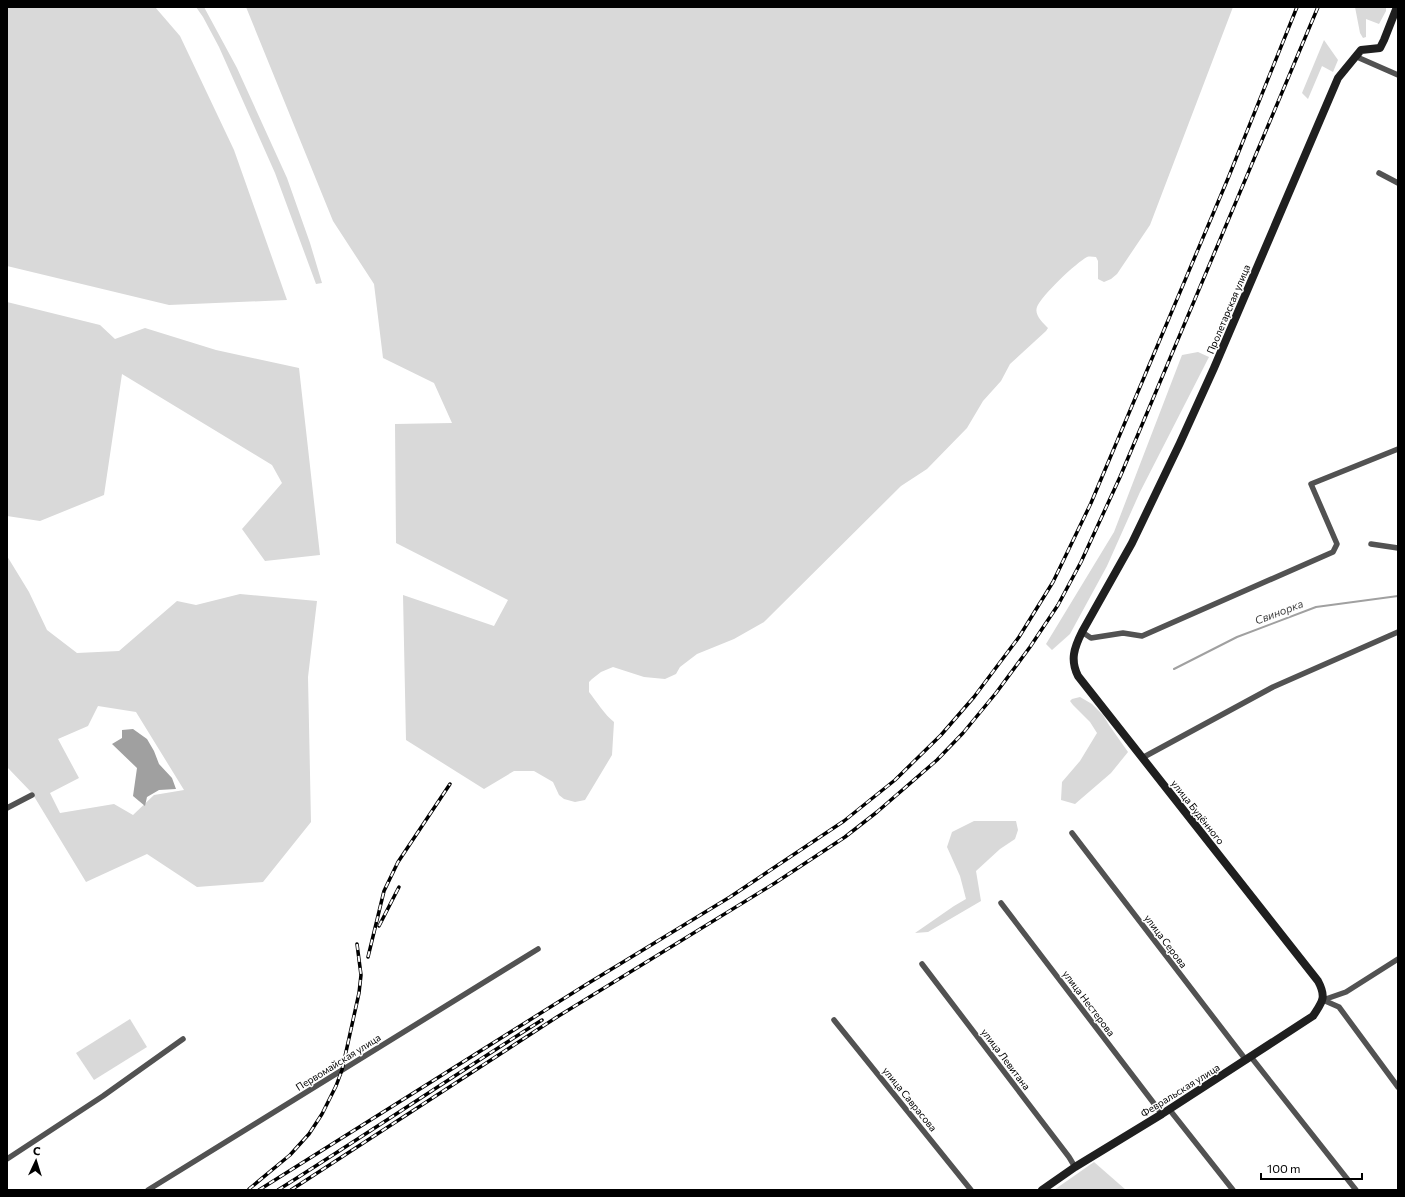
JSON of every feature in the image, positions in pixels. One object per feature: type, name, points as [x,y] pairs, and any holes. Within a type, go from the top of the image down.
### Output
[{"type":"main road","name":"Пролетарская улица","points":[[1082,632],[1132,543],[1180,443],[1214,368],[1338,78],[1362,50],[1380,48],[1397,7]]},
{"type":"main road","name":"улица Будённого","points":[[1082,632],[1073,653],[1074,668],[1078,676],[1318,982],[1323,990],[1324,1000]]},
{"type":"main road","name":"Февральская улица","points":[[1042,1190],[1075,1167],[1165,1112],[1313,1016],[1324,1000]]},
{"type":"street","points":[[1356,57],[1398,75]]},
{"type":"street","points":[[1379,173],[1398,183]]},
{"type":"street","points":[[1082,632],[1091,638],[1123,633],[1142,636],[1332,552],[1337,544],[1311,484],[1398,449]]},
{"type":"street","points":[[1372,544],[1398,548]]},
{"type":"street","points":[[1142,758],[1273,687],[1398,632]]},
{"type":"street","points":[[7,808],[32,795]]},
{"type":"street","name":"улица Серова","points":[[1072,833],[1248,1058],[1356,1190]]},
{"type":"street","name":"улица Нестерова","points":[[1001,903],[1165,1112],[1233,1190]]},
{"type":"street","name":"Первомайская улица","points":[[148,1190],[538,949]]},
{"type":"street","points":[[1324,1000],[1346,992],[1398,959]]},
{"type":"street","name":"улица Левитана","points":[[922,964],[1069,1157],[1075,1167]]},
{"type":"street","points":[[1324,1000],[1339,1007],[1398,1087]]},
{"type":"street","name":"улица Саврасова","points":[[834,1020],[971,1190]]},
{"type":"street","points":[[7,1159],[103,1096],[183,1039]]},
{"type":"shaded area","points":[[7,7],[155,7],[180,36],[234,150],[287,300],[169,305],[7,266]]},
{"type":"shaded area","points":[[196,7],[204,7],[237,68],[287,178],[310,243],[322,283],[316,284],[275,173],[219,47]]},
{"type":"shaded area","points":[[246,7],[1233,7],[1150,225],[1117,274],[1104,282],[1098,279],[1098,261],[1096,257],[1087,257],[1060,280],[1045,295],[1036,310],[1038,316],[1048,328],[1010,364],[1001,381],[983,401],[967,428],[927,469],[901,486],[764,622],[734,639],[697,654],[680,667],[676,674],[665,679],[644,677],[613,667],[601,672],[592,679],[589,682],[589,692],[604,712],[614,722],[612,755],[585,800],[575,802],[564,799],[559,795],[553,782],[534,771],[514,771],[484,789],[406,740],[403,595],[494,626],[508,600],[396,543],[395,424],[452,423],[434,383],[383,358],[374,284],[333,221]]},
{"type":"shaded area","points":[[1355,7],[1386,7],[1386,11],[1379,24],[1366,19],[1366,37],[1363,38],[1360,33]]},
{"type":"shaded area","points":[[1324,40],[1338,60],[1333,72],[1322,66],[1308,99],[1302,93]]},
{"type":"shaded area","points":[[7,302],[100,325],[115,339],[145,328],[216,350],[299,368],[320,555],[265,561],[242,529],[282,483],[272,465],[122,374],[104,495],[40,521],[7,516]]},
{"type":"shaded area","points":[[1198,352],[1209,357],[1140,492],[1107,566],[1070,634],[1052,650],[1046,644],[1114,532],[1182,355]]},
{"type":"shaded area","points":[[7,556],[29,592],[47,630],[77,653],[119,651],[177,601],[196,605],[240,594],[317,601],[308,677],[311,822],[263,882],[197,887],[147,854],[86,882],[32,793],[7,767]],"holes":[[[98,706],[136,712],[184,790],[154,795],[133,815],[114,804],[60,813],[50,793],[79,778],[58,739],[88,726]]]},
{"type":"shaded area","points":[[1080,697],[1092,704],[1103,715],[1128,752],[1111,773],[1075,804],[1061,800],[1062,782],[1080,761],[1097,733],[1090,722],[1070,701]]},
{"type":"shaded area","points":[[133,729],[147,739],[159,764],[172,778],[176,789],[159,790],[147,797],[145,806],[133,796],[137,768],[112,744],[122,738],[122,730]]},
{"type":"shaded area","points":[[974,821],[1016,821],[1018,830],[1015,839],[1000,849],[976,871],[981,901],[928,932],[915,933],[966,899],[960,876],[947,847],[952,832]]},
{"type":"shaded area","points":[[130,1019],[147,1047],[94,1080],[76,1053]]},
{"type":"shaded area","points":[[1094,1162],[1126,1190],[1054,1190]]},
{"type":"waterway","name":"Свинорка","points":[[1174,669],[1237,637],[1316,607],[1398,596]]},
{"type":"railway","points":[[259,1190],[587,984],[730,897],[844,821],[895,780],[941,735],[974,697],[1019,637],[1053,582],[1091,503],[1229,176],[1297,7]]},
{"type":"railway","points":[[291,1190],[557,1017],[775,883],[845,837],[877,812],[937,760],[963,733],[996,693],[1030,647],[1058,605],[1081,562],[1120,477],[1318,7]]},
{"type":"railway","points":[[368,957],[384,891],[398,862],[450,784]]},
{"type":"railway","points":[[379,926],[399,887]]},
{"type":"railway","points":[[249,1189],[290,1155],[309,1134],[322,1114],[336,1086],[342,1070],[359,993],[361,975],[357,944]]},
{"type":"railway","points":[[278,1190],[542,1020]]}]
